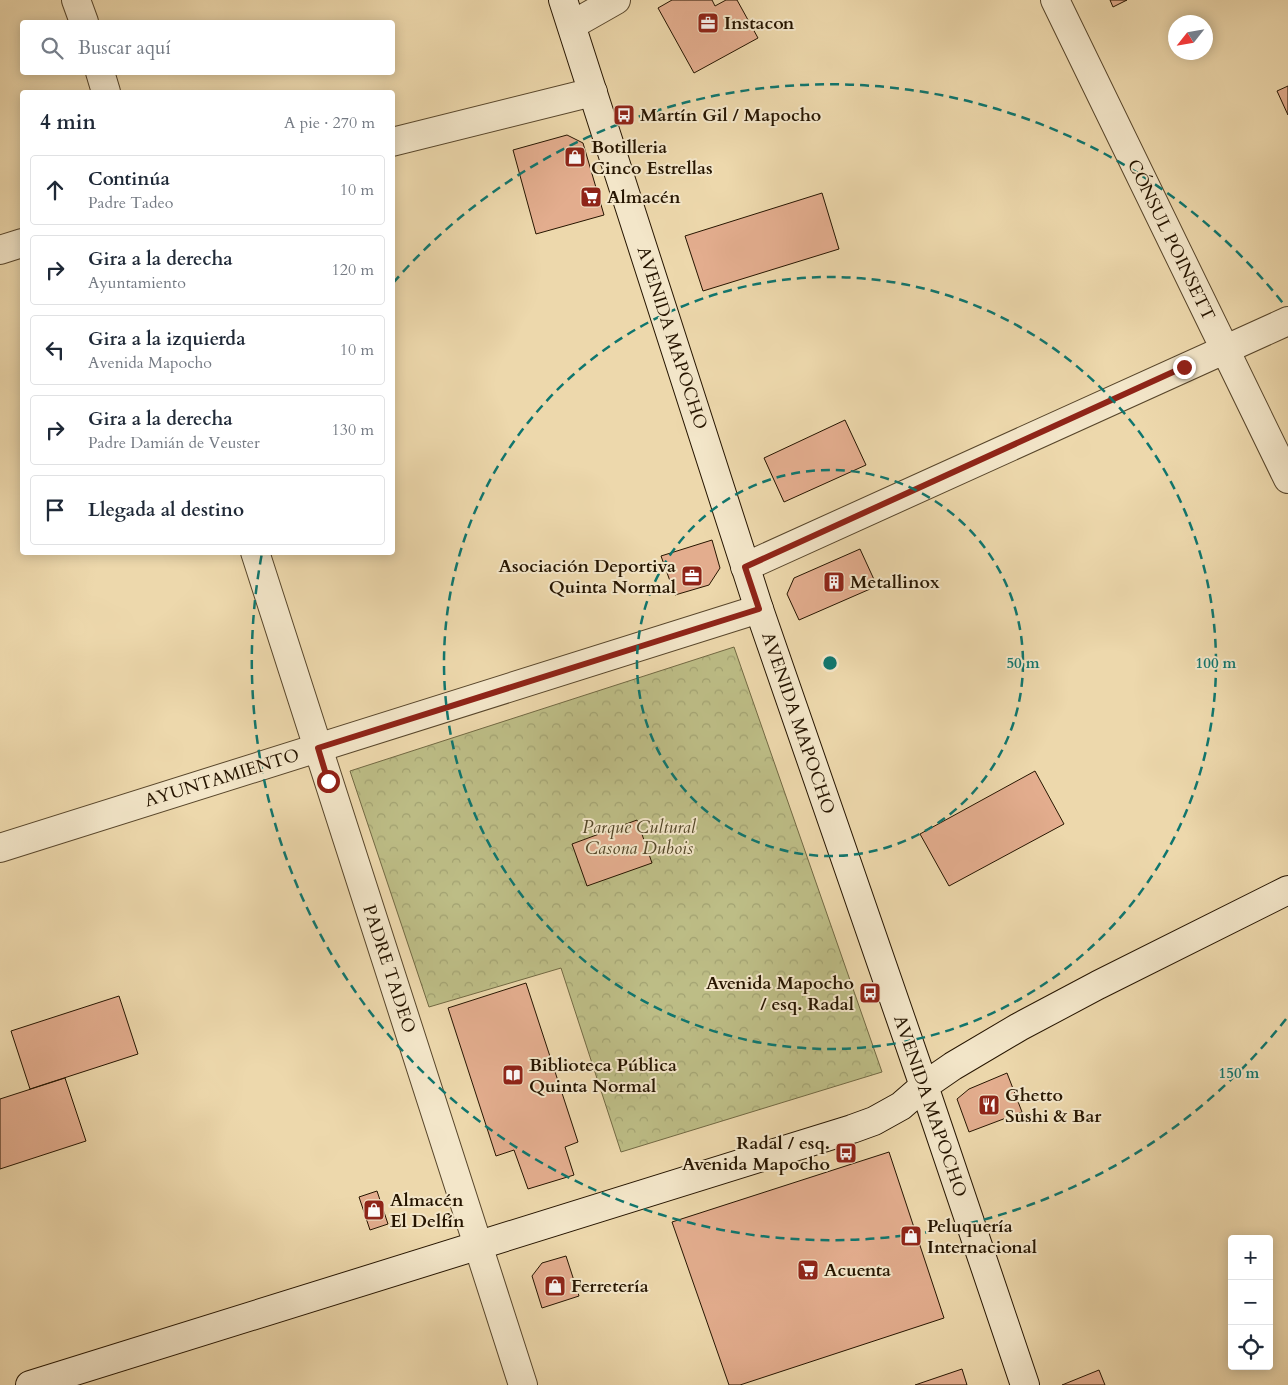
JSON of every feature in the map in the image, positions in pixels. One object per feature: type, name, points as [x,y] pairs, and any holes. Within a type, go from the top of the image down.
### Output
[{"type":"street","points":[[76,0],[83,20]]},
{"type":"street","name":"AVENIDA MAPOCHO","points":[[563,0],[759,609],[1025,1385]]},
{"type":"street","points":[[572,26],[616,0]]},
{"type":"street","name":"CÓNSUL POINSETT","points":[[1055,0],[1288,479]]},
{"type":"street","points":[[101,75],[105,90]]},
{"type":"street","points":[[395,141],[593,92]]},
{"type":"street","points":[[0,250],[20,244]]},
{"type":"street","points":[[745,567],[1288,321]]},
{"type":"street","name":"PADRE TADEO","points":[[256,555],[523,1385]]},
{"type":"street","name":"AYUNTAMIENTO","points":[[0,848],[759,609]]},
{"type":"street","points":[[30,1385],[874,1121],[895,1110],[924,1086],[953,1066],[1035,1019],[1098,984],[1288,890]]},
{"type":"green space","name":"Parque Cultural Casona Dubois","points":[[734,647],[882,1072],[621,1152],[561,968],[429,1007],[350,771]]},
{"type":"building","name":"Instacon","points":[[672,0],[712,0],[715,6],[726,0],[737,0],[758,38],[694,73],[658,8]]},
{"type":"building","points":[[1110,0],[1127,0],[1113,7]]},
{"type":"building","points":[[1288,86],[1288,115],[1277,91]]},
{"type":"building","points":[[567,135],[583,143],[604,215],[536,234],[513,150]]},
{"type":"building","points":[[822,193],[839,249],[703,291],[685,236]]},
{"type":"building","points":[[845,420],[866,465],[784,502],[764,458]]},
{"type":"building","name":"Asociación Deportiva Quinta Normal","points":[[712,540],[720,568],[709,585],[675,595],[661,556]]},
{"type":"building","name":"Metallinox","points":[[860,549],[877,586],[799,620],[787,594],[794,578]]},
{"type":"building","points":[[1035,771],[1064,824],[949,886],[920,834]]},
{"type":"building","points":[[637,820],[652,863],[587,886],[572,844]]},
{"type":"building","name":"Biblioteca Pública Quinta Normal","points":[[526,983],[578,1142],[565,1147],[574,1175],[528,1189],[514,1150],[496,1156],[448,1008]]},
{"type":"building","points":[[119,996],[138,1054],[30,1089],[11,1031]]},
{"type":"building","name":"Ghetto Sushi & Bar","points":[[1007,1073],[1022,1112],[969,1132],[957,1099],[969,1089]]},
{"type":"building","points":[[65,1078],[86,1141],[0,1169],[0,1099]]},
{"type":"building","name":"Acuenta","points":[[889,1152],[944,1318],[740,1385],[729,1385],[672,1222]]},
{"type":"building","name":"Almacén El Delfín","points":[[377,1191],[388,1224],[370,1230],[359,1197]]},
{"type":"building","name":"Ferretería","points":[[566,1256],[579,1296],[542,1308],[532,1276],[542,1263]]},
{"type":"building","points":[[962,1369],[967,1385],[915,1385]]},
{"type":"building","points":[[1099,1370],[1105,1385],[1062,1385]]},
{"type":"place","name":"Instacon","points":[[708,23]]},
{"type":"place","name":"Martín Gil / Mapocho","points":[[624,115]]},
{"type":"place","name":"Botilleria Cinco Estrellas","points":[[575,157]]},
{"type":"place","name":"Almacén","points":[[591,197]]},
{"type":"place","name":"Asociación Deportiva Quinta Normal","points":[[692,576]]},
{"type":"place","name":"Metallinox","points":[[834,582]]},
{"type":"place","name":"Avenida Mapocho / esq. Radal","points":[[870,993]]},
{"type":"place","name":"Biblioteca Pública Quinta Normal","points":[[513,1075]]},
{"type":"place","name":"Ghetto Sushi & Bar","points":[[989,1105]]},
{"type":"place","name":"Radal / esq. Avenida Mapocho","points":[[846,1153]]},
{"type":"place","name":"Almacén El Delfín","points":[[374,1210]]},
{"type":"place","name":"Peluquería Internacional","points":[[911,1236]]},
{"type":"place","name":"Acuenta","points":[[808,1270]]},
{"type":"place","name":"Ferretería","points":[[555,1286]]},
{"type":"route","points":[[328,781],[318,748],[759,609],[745,567],[1184,367]]}]
